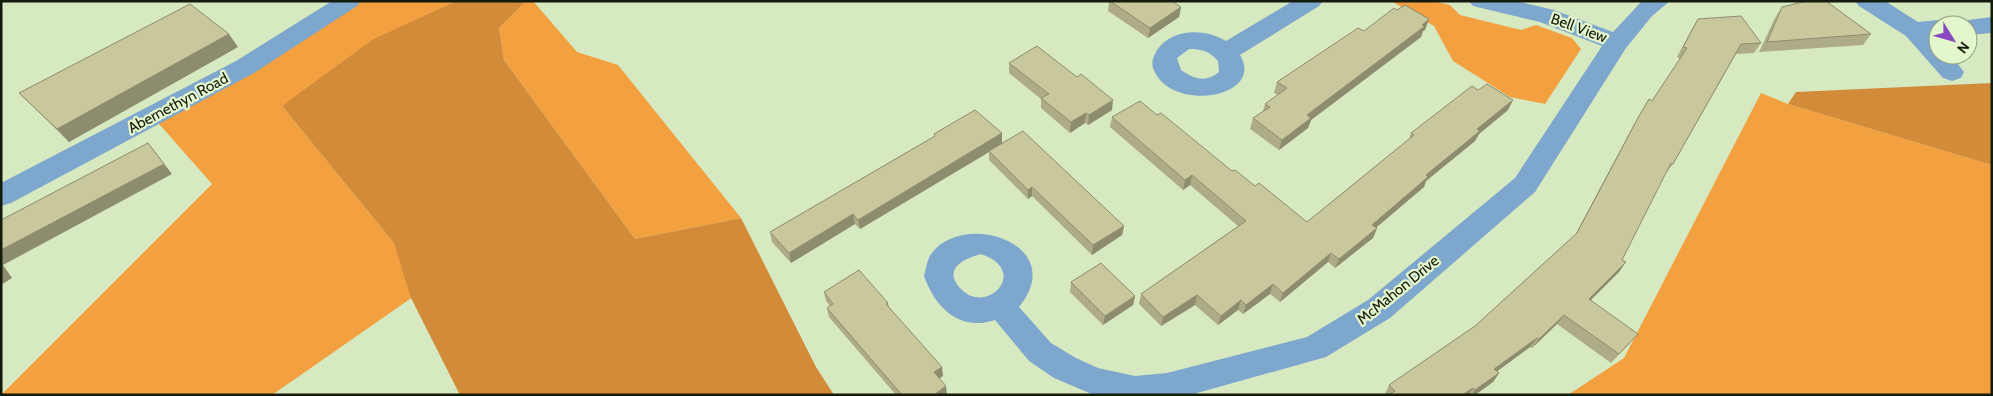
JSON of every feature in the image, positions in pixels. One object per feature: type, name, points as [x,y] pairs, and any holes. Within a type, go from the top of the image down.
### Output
[{"type":"street","name":"Abernethyn Road","points":[[1,196],[245,67],[349,1]]},
{"type":"street","points":[[1226,52],[1311,1]]},
{"type":"street","name":"Bell View","points":[[1481,1],[1546,16],[1617,42]]},
{"type":"street","name":"McMahon Drive","points":[[1000,304],[1022,333],[1040,352],[1065,368],[1094,381],[1135,390],[1167,387],[1315,348],[1379,309],[1525,185],[1617,42],[1644,11],[1658,1]]},
{"type":"street","points":[[1867,1],[1914,30],[1952,72]]},
{"type":"street","points":[[1978,26],[1992,25]]},
{"type":"street","points":[[1914,30],[1928,29]]},
{"type":"shaded area","points":[[348,1],[456,1],[416,20],[282,106],[394,243],[420,292],[272,395],[1,395],[212,184],[153,117]]},
{"type":"shaded area","points":[[456,1],[526,1],[499,28],[504,60],[635,239],[741,218],[816,367],[834,395],[460,395],[411,298],[394,243],[282,106],[372,40]]},
{"type":"shaded area","points":[[526,1],[533,1],[577,52],[618,65],[741,218],[635,239],[504,60],[499,28]]},
{"type":"shaded area","points":[[1391,1],[1433,1],[1450,5],[1460,15],[1521,30],[1536,25],[1572,38],[1581,49],[1545,104],[1510,97],[1453,61],[1434,26]]},
{"type":"shaded area","points":[[1992,83],[1992,165],[1788,104],[1796,92]]},
{"type":"shaded area","points":[[1761,93],[1788,104],[1992,165],[1992,395],[1568,395],[1624,358]]},
{"type":"building","points":[[1110,1],[1172,1],[1181,7],[1150,28]]},
{"type":"building","points":[[1807,1],[1826,1],[1871,34],[1767,42],[1782,7]]},
{"type":"building","points":[[190,4],[229,34],[57,129],[19,93]]},
{"type":"building","points":[[1405,5],[1429,19],[1422,25],[1425,26],[1307,115],[1311,118],[1282,140],[1253,118],[1270,107],[1265,104],[1287,88],[1277,82],[1358,28],[1364,31],[1394,8],[1397,10]]},
{"type":"building","points":[[1741,16],[1761,43],[1741,44],[1673,164],[1671,163],[1622,260],[1626,262],[1589,299],[1638,334],[1619,354],[1564,315],[1539,339],[1537,338],[1494,369],[1499,373],[1475,390],[1473,388],[1462,395],[1388,395],[1395,391],[1389,385],[1475,326],[1577,233],[1649,99],[1652,101],[1687,48],[1683,47],[1698,19]]},
{"type":"building","points":[[1037,46],[1077,77],[1081,74],[1113,100],[1089,115],[1086,113],[1071,122],[1041,98],[1049,94],[1009,63]]},
{"type":"building","points":[[1487,84],[1513,100],[1477,129],[1480,131],[1426,175],[1428,177],[1372,225],[1377,228],[1339,259],[1331,253],[1283,293],[1273,284],[1246,305],[1241,300],[1221,316],[1197,295],[1163,317],[1141,294],[1246,221],[1192,175],[1185,180],[1112,117],[1140,101],[1157,115],[1161,113],[1232,171],[1235,170],[1255,186],[1259,183],[1307,222],[1414,135],[1411,133],[1472,86],[1478,90]]},
{"type":"building","points":[[975,110],[1002,133],[858,220],[853,214],[789,253],[770,232],[935,136],[934,134]]},
{"type":"building","points":[[1023,131],[1124,226],[1093,245],[1032,187],[1028,190],[989,151]]},
{"type":"building","points":[[148,143],[164,164],[1,250],[1,220]]},
{"type":"building","points":[[1101,263],[1135,296],[1105,316],[1071,282]]},
{"type":"building","points":[[859,270],[888,303],[886,304],[942,367],[934,372],[946,386],[934,395],[902,395],[827,308],[833,304],[824,292]]}]
